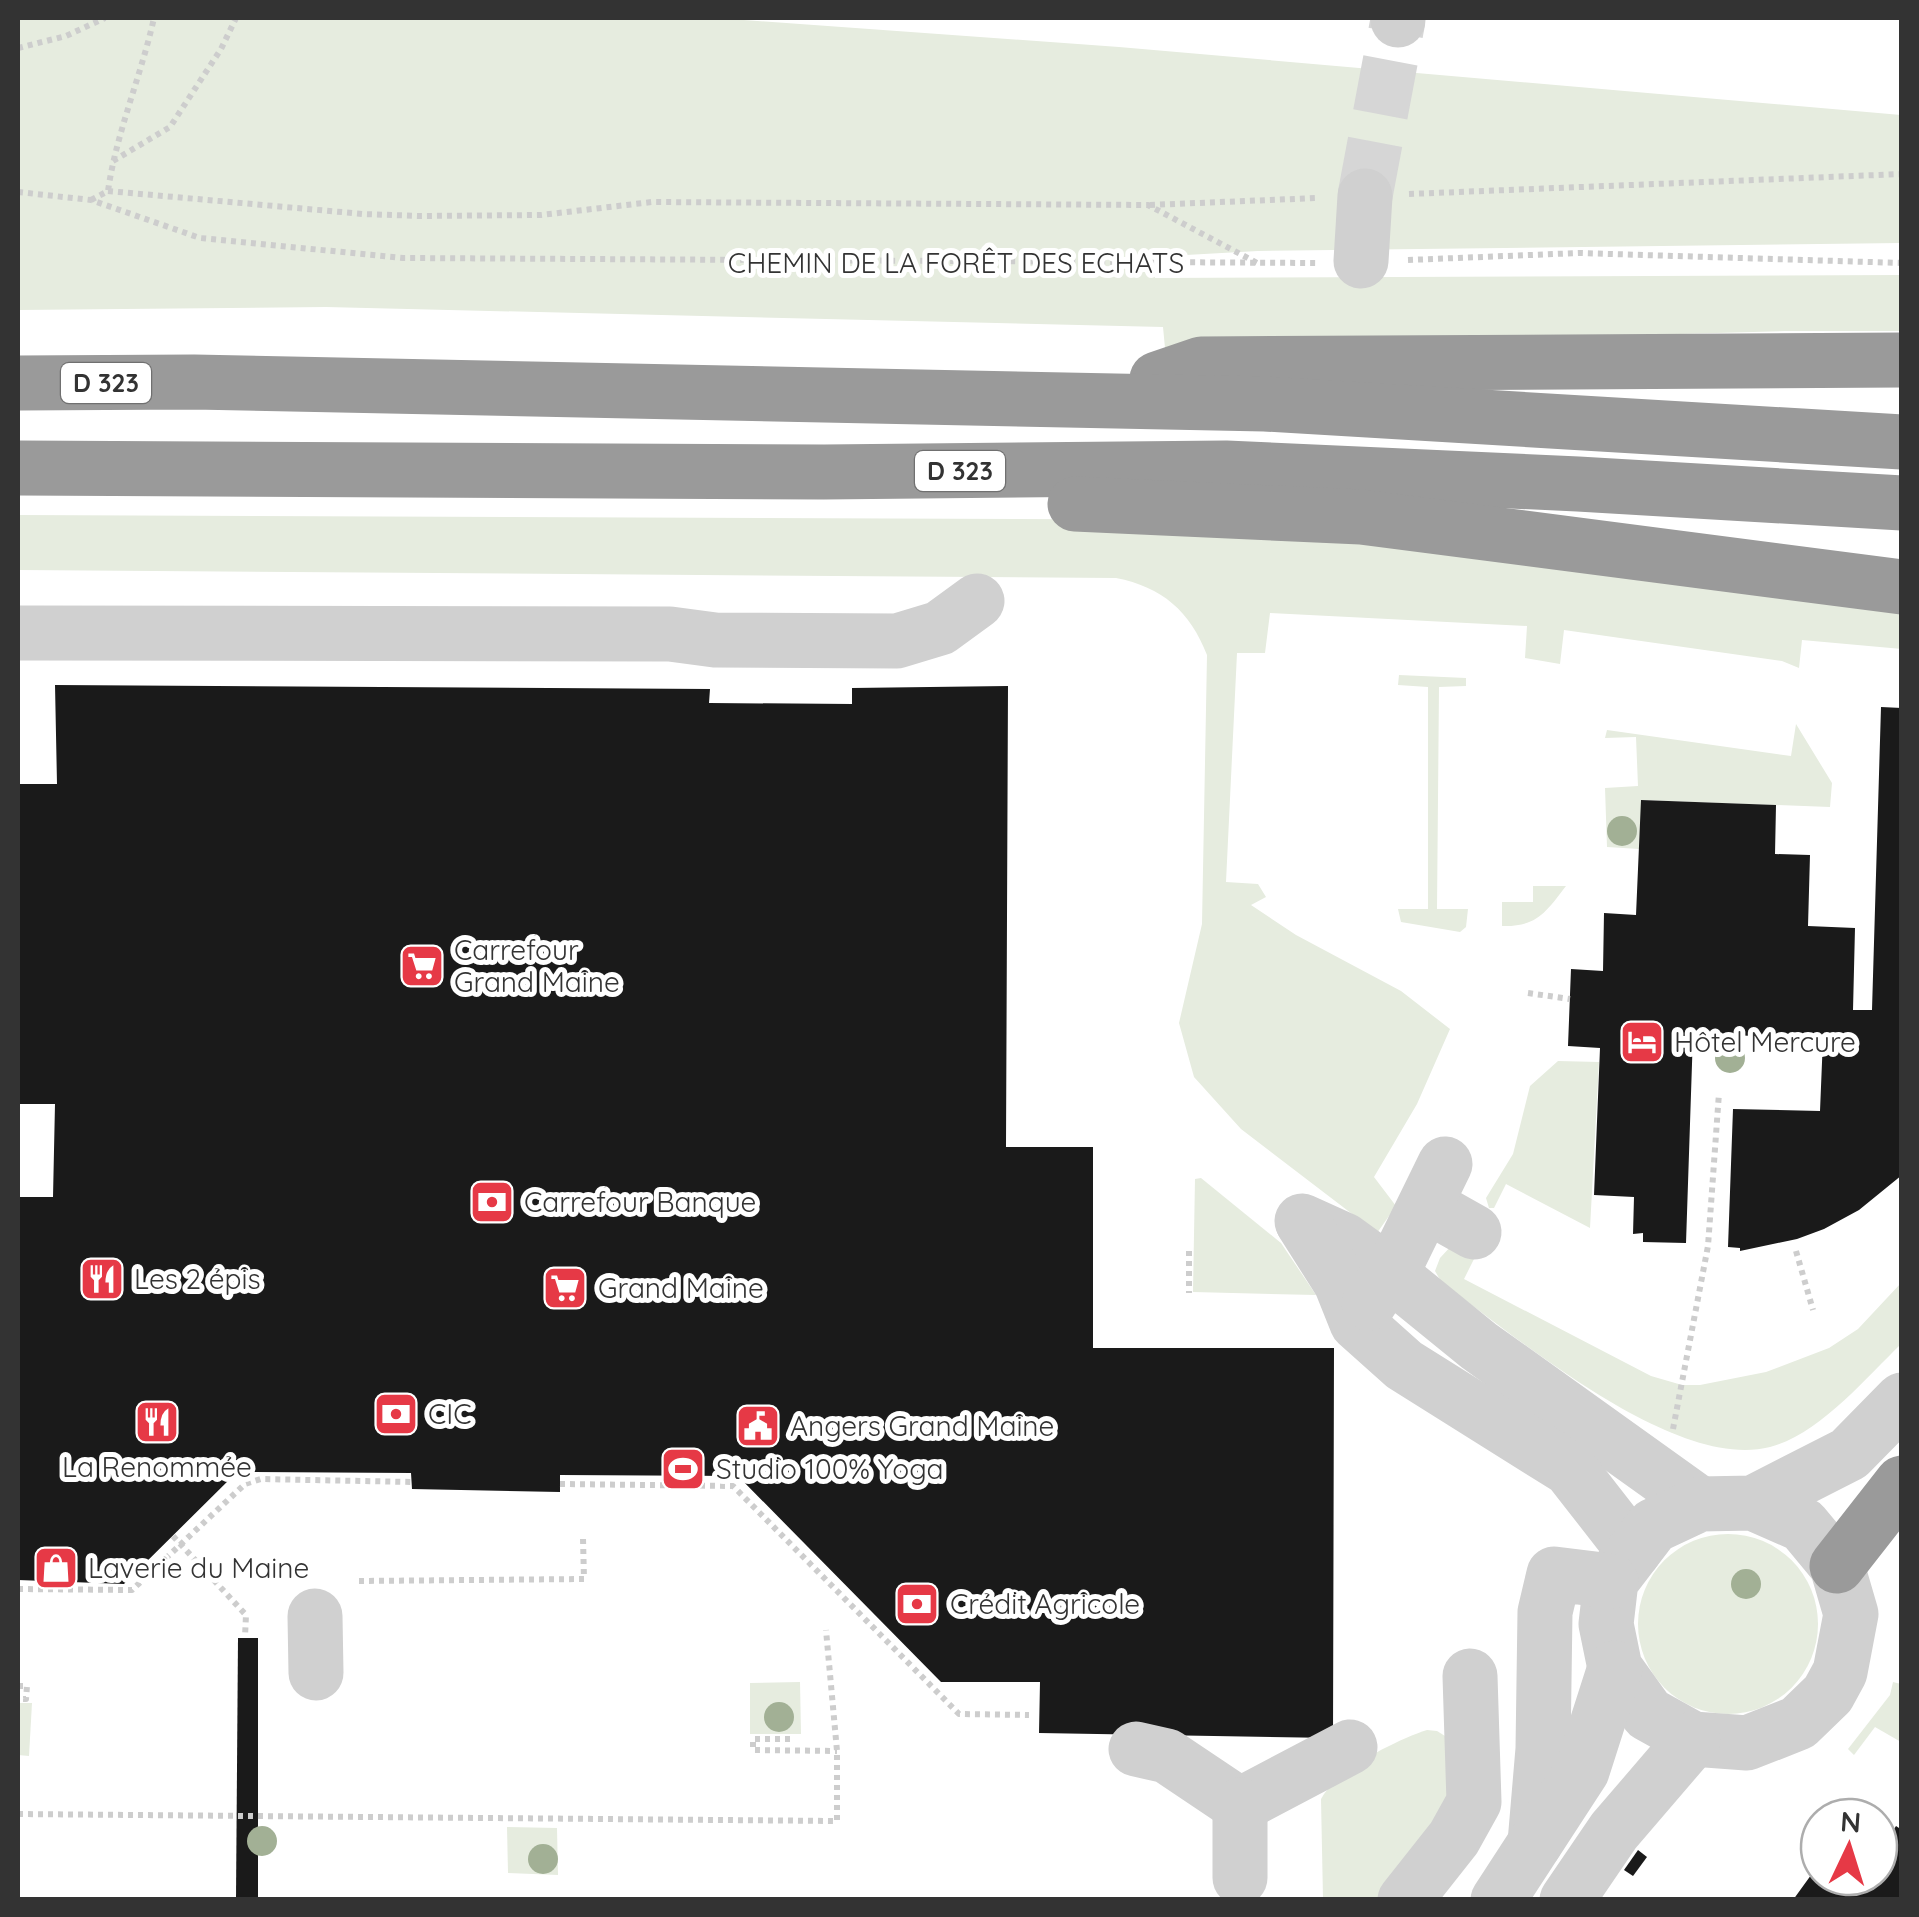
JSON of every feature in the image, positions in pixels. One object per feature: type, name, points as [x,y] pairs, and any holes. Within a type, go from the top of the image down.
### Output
[{"type":"highway","points":[[18,361],[92,362],[194,382]]},
{"type":"highway","points":[[1095,399],[1200,364],[1896,361]]},
{"type":"highway","name":"D 323","points":[[18,383],[194,382],[1265,404],[1902,442]]},
{"type":"highway","name":"D 323","points":[[18,468],[824,472],[1226,468],[1902,504]]},
{"type":"highway","points":[[824,472],[1022,502],[1361,517],[1902,587]]},
{"type":"highway","points":[[1837,1566],[1902,1483]]},
{"type":"street","points":[[1361,261],[1366,196]]},
{"type":"street","points":[[18,633],[670,634],[714,640],[896,641],[940,628],[977,601]]},
{"type":"street","points":[[1357,1323],[1435,1184],[1474,1232]]},
{"type":"street","points":[[1622,1566],[1570,1469],[1404,1366],[1357,1323],[1341,1282],[1302,1220],[1344,1240],[1479,1346],[1726,1503],[1803,1526],[1837,1566],[1851,1614],[1840,1672],[1828,1694],[1798,1723],[1747,1743],[1693,1739],[1648,1714],[1616,1668],[1606,1624],[1622,1566],[1654,1526],[1726,1503],[1849,1454],[1902,1400]]},
{"type":"street","points":[[1357,1323],[1479,1346]]},
{"type":"street","points":[[1536,1843],[1544,1749],[1545,1612],[1554,1574],[1622,1566]]},
{"type":"street","points":[[315,1616],[316,1673]]},
{"type":"street","points":[[1498,1900],[1582,1771],[1616,1668]]},
{"type":"street","points":[[1405,1900],[1454,1838],[1474,1802],[1470,1676]]},
{"type":"street","points":[[1567,1900],[1614,1831],[1693,1739]]},
{"type":"street","points":[[1240,1804],[1350,1747]]},
{"type":"street","points":[[1136,1749],[1167,1756],[1240,1804]]},
{"type":"street","points":[[1240,1804],[1240,1878]]},
{"type":"path","points":[[18,48],[66,36],[106,18]]},
{"type":"path","points":[[108,191],[112,162],[142,72],[154,18]]},
{"type":"path","points":[[112,162],[170,126],[221,50],[236,18]]},
{"type":"path","points":[[90,200],[108,191],[401,215],[541,215],[652,202],[1148,205],[1902,174]]},
{"type":"path","name":"CHEMIN DE LA FORÊT DES ECHATS","points":[[18,192],[90,200],[200,238],[403,258],[1260,265],[1579,253],[1902,262]]},
{"type":"path","points":[[1148,205],[1260,265]]},
{"type":"path","points":[[1528,993],[1570,998]]},
{"type":"path","points":[[1673,1430],[1708,1246],[1719,1093]]},
{"type":"path","points":[[1189,1251],[1190,1293]]},
{"type":"path","points":[[1796,1251],[1813,1310]]},
{"type":"path","points":[[18,1589],[132,1590],[245,1484],[261,1479],[412,1482]]},
{"type":"path","points":[[560,1484],[733,1486],[959,1714],[1029,1715]]},
{"type":"path","points":[[173,1536],[246,1615],[245,1636]]},
{"type":"path","points":[[359,1581],[584,1579],[584,1538]]},
{"type":"path","points":[[18,1814],[837,1821],[837,1751],[826,1630]]},
{"type":"path","points":[[18,1686],[27,1686],[26,1699],[18,1699]]},
{"type":"path","points":[[790,1739],[754,1739],[753,1750],[837,1751]]},
{"type":"shaded area","points":[[18,18],[717,18],[1119,47],[1901,115],[1901,243],[1258,251],[1150,257],[1155,278],[1901,275],[1901,331],[1165,348],[1163,327],[326,307],[18,310]]},
{"type":"shaded area","points":[[18,515],[1236,520],[1901,612],[1902,649],[1802,640],[1799,668],[1782,661],[1564,630],[1560,664],[1525,658],[1527,626],[1270,613],[1265,653],[1237,653],[1226,882],[1258,884],[1266,897],[1251,905],[1296,935],[1401,991],[1450,1029],[1417,1104],[1374,1177],[1396,1206],[1377,1233],[1241,1129],[1194,1077],[1179,1023],[1202,924],[1207,655],[1183,614],[1161,595],[1116,578],[18,570]]},
{"type":"shaded area","points":[[1399,675],[1466,678],[1466,686],[1439,687],[1437,909],[1468,909],[1466,927],[1460,932],[1401,922],[1398,909],[1428,909],[1428,687],[1398,685]]},
{"type":"shaded area","points":[[1796,724],[1832,783],[1830,807],[1642,800],[1639,849],[1607,847],[1605,788],[1638,786],[1636,737],[1605,738],[1607,730],[1791,756]]},
{"type":"shaded area","points":[[1533,886],[1566,886],[1532,921],[1502,926],[1502,902],[1533,902]]},
{"type":"shaded area","points":[[1558,1061],[1599,1062],[1590,1228],[1506,1184],[1494,1208],[1489,1208],[1486,1198],[1513,1154],[1530,1086]]},
{"type":"shaded area","points":[[1201,1178],[1281,1243],[1316,1295],[1193,1292],[1195,1179]]},
{"type":"shaded area","points":[[1452,1245],[1478,1251],[1464,1279],[1651,1376],[1682,1385],[1766,1372],[1829,1348],[1858,1329],[1901,1283],[1901,1344],[1840,1404],[1788,1441],[1770,1447],[1732,1449],[1689,1440],[1598,1395],[1442,1283],[1435,1271]]},
{"type":"shaded area","points":[[1728,1534],[1763,1541],[1792,1560],[1811,1589],[1818,1624],[1811,1659],[1792,1688],[1763,1707],[1728,1714],[1693,1707],[1664,1688],[1645,1659],[1638,1624],[1645,1589],[1664,1560],[1693,1541]]},
{"type":"shaded area","points":[[800,1682],[801,1734],[750,1734],[750,1683]]},
{"type":"shaded area","points":[[1893,1682],[1901,1684],[1901,1742],[1875,1727],[1854,1755],[1848,1749],[1890,1695]]},
{"type":"shaded area","points":[[18,1703],[32,1703],[29,1756],[18,1755]]},
{"type":"shaded area","points":[[1427,1730],[1445,1736],[1457,1796],[1386,1899],[1323,1899],[1321,1799],[1353,1767]]},
{"type":"shaded area","points":[[507,1827],[557,1828],[558,1875],[508,1873]]},
{"type":"building","points":[[55,685],[710,689],[709,703],[852,704],[852,688],[1008,686],[1006,1147],[1093,1147],[1093,1348],[1334,1348],[1333,1738],[1039,1733],[1040,1682],[941,1682],[738,1476],[560,1475],[560,1492],[412,1489],[411,1473],[237,1472],[124,1584],[18,1580],[18,1197],[53,1197],[55,1104],[18,1104],[18,784],[57,784]]},
{"type":"building","points":[[1881,707],[1902,708],[1902,1175],[1859,1210],[1824,1229],[1740,1251],[1728,1247],[1733,1109],[1820,1111],[1823,1038],[1693,1034],[1686,1243],[1643,1242],[1643,1233],[1633,1234],[1634,1197],[1594,1195],[1600,1048],[1568,1046],[1571,969],[1603,971],[1604,913],[1636,915],[1641,800],[1776,805],[1775,854],[1810,855],[1808,926],[1855,928],[1853,1010],[1872,1010]]},
{"type":"building","points":[[238,1638],[258,1638],[258,1899],[236,1898]]},
{"type":"building","points":[[1899,1828],[1902,1830],[1902,1900],[1793,1900],[1799,1892],[1799,1897],[1899,1897]]},
{"type":"building","points":[[1638,1850],[1647,1857],[1633,1876],[1624,1870]]},
{"type":"tunnel","points":[[1365,196],[1398,20]]},
{"type":"place","name":"Carrefour Grand Maine","points":[[422,966]]},
{"type":"place","name":"Hôtel Mercure","points":[[1642,1042]]},
{"type":"place","name":"Carrefour Banque","points":[[492,1202]]},
{"type":"place","name":"Les 2 épis","points":[[102,1279]]},
{"type":"place","name":"Grand Maine","points":[[565,1288]]},
{"type":"place","name":"CIC","points":[[396,1414]]},
{"type":"place","name":"La Renommée","points":[[157,1422]]},
{"type":"place","name":"Angers Grand Maine","points":[[758,1426]]},
{"type":"place","name":"Studio 100% Yoga","points":[[683,1469]]},
{"type":"place","name":"Laverie du Maine","points":[[56,1568]]},
{"type":"place","name":"Crédit Agricole","points":[[917,1604]]}]
